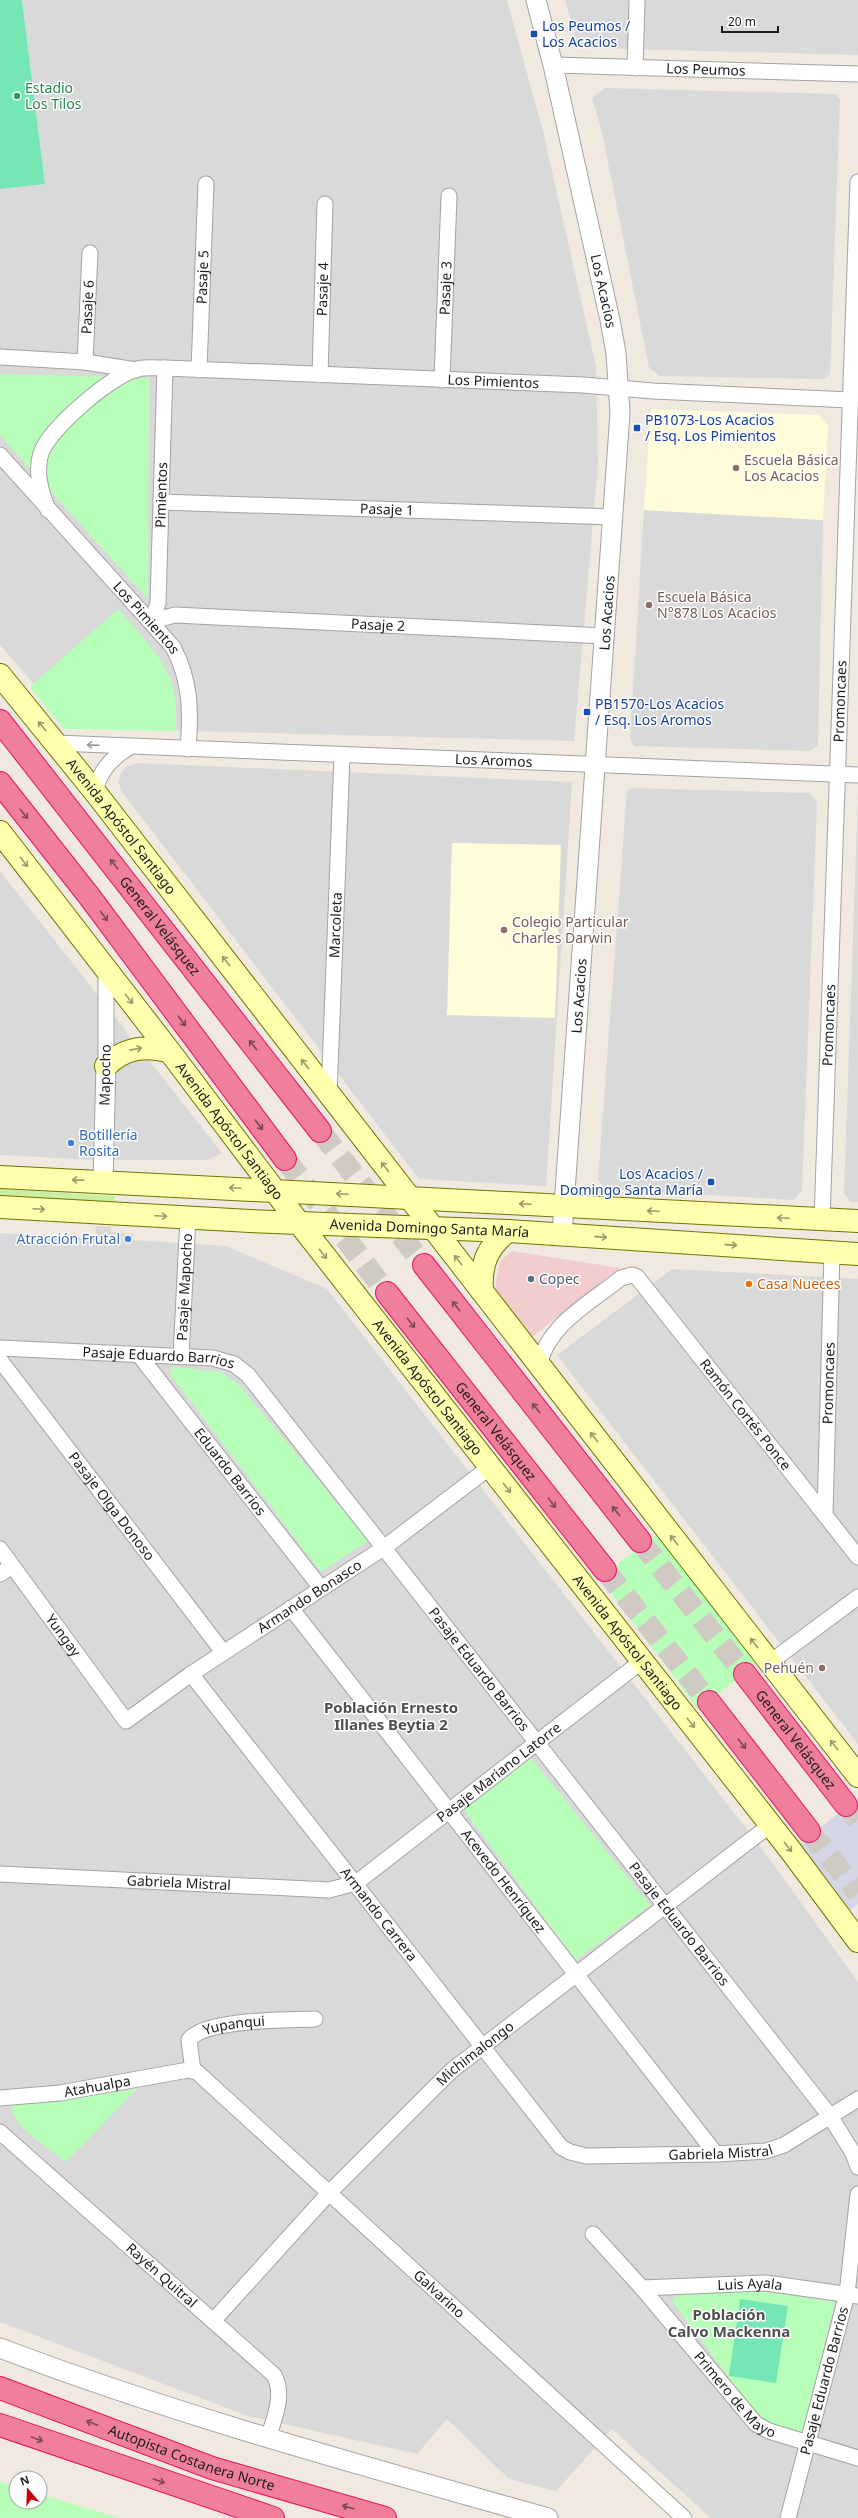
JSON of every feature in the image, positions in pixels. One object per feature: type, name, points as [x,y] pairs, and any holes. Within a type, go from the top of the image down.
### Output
[{"type":"highway","name":"General Velásquez","points":[[0,721],[320,1131]]},
{"type":"highway","points":[[0,783],[94,902],[285,1159]]},
{"type":"highway","points":[[424,1265],[640,1541]]},
{"type":"highway","name":"General Velásquez","points":[[387,1293],[605,1570]]},
{"type":"highway","name":"General Velásquez","points":[[745,1674],[846,1805]]},
{"type":"highway","points":[[709,1702],[809,1832]]},
{"type":"highway","name":"Autopista Costanera Norte","points":[[0,2388],[212,2468],[386,2518]]},
{"type":"highway","points":[[0,2425],[273,2518]]},
{"type":"main road","name":"Avenida Apóstol Santiago","points":[[0,674],[95,792],[329,1096],[434,1229],[858,1776]]},
{"type":"main road","name":"Avenida Apóstol Santiago","points":[[0,832],[170,1052],[299,1223],[770,1824],[858,1941]]},
{"type":"main road","points":[[106,1066],[119,1055],[133,1049],[149,1047],[170,1052]]},
{"type":"main road","name":"Avenida Domingo Santa María","points":[[0,1177],[103,1181],[858,1221]]},
{"type":"main road","name":"Avenida Domingo Santa María","points":[[0,1207],[188,1218],[508,1231],[858,1254]]},
{"type":"main road","points":[[482,1291],[480,1278],[485,1256],[494,1243],[508,1231]]},
{"type":"street","name":"Los Acacios","points":[[536,0],[553,65],[610,320],[620,388],[620,438],[562,1234]]},
{"type":"street","points":[[635,68],[637,0]]},
{"type":"street","name":"Los Peumos","points":[[553,65],[858,74]]},
{"type":"street","name":"Promoncaes","points":[[822,1220],[838,774],[853,493],[850,400],[856,306],[858,182]]},
{"type":"street","name":"Pasaje 5","points":[[199,370],[206,184]]},
{"type":"street","name":"Pasaje 3","points":[[442,380],[449,196]]},
{"type":"street","name":"Pasaje 4","points":[[320,374],[325,204]]},
{"type":"street","name":"Pasaje 6","points":[[85,362],[90,253]]},
{"type":"street","name":"Los Pimientos","points":[[0,357],[85,362],[136,370],[165,368],[320,374],[850,400]]},
{"type":"street","name":"Pimientos","points":[[152,621],[158,603],[165,368]]},
{"type":"street","name":"Los Pimientos","points":[[48,510],[40,486],[39,469],[41,453],[46,442],[54,432],[97,393],[123,376],[136,370]]},
{"type":"street","name":"Los Pimientos","points":[[0,455],[48,510],[152,621],[173,647],[186,677],[191,707],[188,749]]},
{"type":"street","name":"Pasaje 1","points":[[161,502],[614,517]]},
{"type":"street","name":"Pasaje 2","points":[[152,621],[175,615],[605,636]]},
{"type":"street","name":"Los Aromos","points":[[56,743],[858,775]]},
{"type":"street","points":[[95,792],[105,768],[120,752],[130,746]]},
{"type":"street","name":"Marcoleta","points":[[329,1096],[342,755]]},
{"type":"street","name":"Mapocho","points":[[103,1181],[106,1066],[106,969]]},
{"type":"street","name":"Pasaje Mapocho","points":[[181,1357],[188,1218]]},
{"type":"street","name":"Promoncaes","points":[[825,1514],[832,1252]]},
{"type":"street","name":"Ramón Cortés Ponce","points":[[539,1366],[545,1345],[558,1328],[621,1278],[632,1275],[642,1281],[858,1557]]},
{"type":"street","name":"Pasaje Eduardo Barrios","points":[[0,1348],[224,1360],[245,1372],[385,1547],[830,2116],[853,2153],[858,2167]]},
{"type":"street","name":"Eduardo Barrios","points":[[139,1355],[321,1588]]},
{"type":"street","name":"Pasaje Olga Donoso","points":[[0,1360],[223,1652]]},
{"type":"street","name":"Armando Bonasco","points":[[126,1721],[223,1652],[385,1547],[490,1467]]},
{"type":"street","name":"Yungay","points":[[0,1550],[6,1570],[126,1721]]},
{"type":"street","points":[[769,1663],[858,1597]]},
{"type":"street","name":"Acevedo Henríquez","points":[[291,1608],[716,2154]]},
{"type":"street","name":"Pasaje Mariano Latorre","points":[[356,1883],[642,1661]]},
{"type":"street","name":"Armando Carrera","points":[[191,1674],[356,1883],[554,2139],[570,2152]]},
{"type":"street","name":"Michimalongo","points":[[213,2321],[329,2194],[451,2071],[770,1824]]},
{"type":"street","name":"Gabriela Mistral","points":[[0,1874],[329,1890],[356,1883]]},
{"type":"street","name":"Yupanqui","points":[[193,2071],[189,2040],[194,2034],[203,2029],[253,2022],[315,2019]]},
{"type":"street","name":"Atahualpa","points":[[0,2098],[55,2094],[193,2071]]},
{"type":"street","name":"Galvarino","points":[[193,2071],[684,2518]]},
{"type":"street","name":"Gabriela Mistral","points":[[570,2152],[586,2156],[758,2152],[775,2148],[858,2099]]},
{"type":"street","name":"Rayén Quitral","points":[[0,2132],[268,2369],[278,2382],[279,2394],[268,2439]]},
{"type":"street","name":"Pasaje Eduardo Barrios","points":[[788,2518],[808,2442],[853,2295],[858,2194]]},
{"type":"street","name":"Primero de Mayo","points":[[593,2234],[642,2288],[749,2418],[769,2431],[858,2458]]},
{"type":"street","name":"Luis Ayala","points":[[642,2288],[766,2283],[853,2295]]},
{"type":"street","points":[[0,2348],[108,2387],[268,2439],[548,2518]]},
{"type":"shaded area","points":[[22,0],[507,0],[544,135],[596,367],[598,464],[574,741],[72,728],[0,645],[0,189],[45,184]]},
{"type":"shaded area","points":[[565,0],[858,0],[858,55],[588,48],[576,39]]},
{"type":"shaded area","points":[[605,88],[835,94],[840,99],[830,374],[823,379],[660,376],[649,368],[601,128],[592,98]]},
{"type":"shaded area","name":"Escuela Básica Los Acacios","points":[[651,409],[819,415],[828,426],[823,520],[644,510]]},
{"type":"shaded area","points":[[644,510],[823,520],[818,745],[810,751],[634,746],[630,739]]},
{"type":"shaded area","points":[[138,763],[572,782],[546,1186],[419,1179],[122,792],[118,782],[122,771],[126,767]]},
{"type":"shaded area","points":[[632,788],[810,793],[817,803],[802,1190],[794,1200],[606,1189],[598,1180],[627,791]]},
{"type":"shaded area","points":[[858,795],[858,1202],[850,1202],[844,1193]]},
{"type":"shaded area","name":"Colegio Particular Charles Darwin","points":[[452,843],[561,845],[555,1018],[447,1015]]},
{"type":"shaded area","points":[[0,871],[222,1153],[208,1160],[96,1160],[0,1155]]},
{"type":"shaded area","points":[[96,1226],[111,1227],[111,1232],[133,1234],[133,1240],[226,1246],[327,1289],[766,1854],[858,1982],[858,2518],[711,2518],[612,2429],[556,2491],[509,2479],[447,2419],[417,2454],[248,2416],[0,2322],[0,1233],[95,1238]]},
{"type":"shaded area","points":[[512,1251],[620,1268],[532,1337],[495,1289],[500,1261]]},
{"type":"shaded area","points":[[672,1269],[858,1279],[858,1744],[557,1355]]},
{"type":"shaded area","points":[[858,1798],[858,1904],[841,1917],[791,1851]]},
{"type":"green space","name":"Estadio Los Tilos","points":[[0,0],[22,0],[45,184],[0,189]]},
{"type":"green space","points":[[0,374],[149,378],[148,599],[0,435]]},
{"type":"green space","points":[[118,609],[151,647],[171,680],[176,706],[176,731],[64,729],[30,687]]},
{"type":"green space","points":[[0,1189],[115,1196],[115,1204],[0,1198]]},
{"type":"green space","points":[[173,1367],[222,1372],[240,1386],[368,1541],[321,1572],[170,1374]]},
{"type":"green space","points":[[659,1533],[760,1660],[699,1710],[599,1577]]},
{"type":"green space","points":[[531,1758],[650,1905],[576,1960],[464,1810]]},
{"type":"green space","points":[[137,2089],[66,2162],[25,2130],[13,2114],[11,2105]]},
{"type":"green space","points":[[752,2290],[835,2302],[802,2433],[779,2430],[762,2422],[672,2301],[679,2294]]},
{"type":"green space","points":[[740,2299],[788,2306],[776,2383],[729,2376]]},
{"type":"green space","points":[[0,2482],[8,2484],[8,2510],[48,2510],[48,2496],[119,2518],[0,2518]]},
{"type":"tunnel","points":[[320,1131],[424,1265]]},
{"type":"tunnel","points":[[285,1159],[387,1293]]},
{"type":"tunnel","points":[[640,1541],[745,1674]]},
{"type":"tunnel","points":[[605,1570],[709,1702]]},
{"type":"tunnel","points":[[846,1805],[858,1820]]},
{"type":"tunnel","points":[[809,1831],[858,1893]]},
{"type":"place","name":"Los Peumos / Los Acacios","points":[[534,34]]},
{"type":"place","name":"Estadio Los Tilos","points":[[17,96]]},
{"type":"place","name":"PB1073-Los Acacios / Esq. Los Pimientos","points":[[637,428]]},
{"type":"place","name":"Escuela Básica Los Acacios","points":[[736,468]]},
{"type":"place","name":"Escuela Básica N°878 Los Acacios","points":[[649,605]]},
{"type":"place","name":"PB1570-Los Acacios / Esq. Los Aromos","points":[[587,712]]},
{"type":"place","name":"Colegio Particular Charles Darwin","points":[[504,930]]},
{"type":"place","name":"Botillería Rosita","points":[[71,1143]]},
{"type":"place","name":"Los Acacios / Domingo Santa María","points":[[711,1182]]},
{"type":"place","name":"Atracción Frutal","points":[[128,1239]]},
{"type":"place","name":"Copec","points":[[531,1279]]},
{"type":"place","name":"Casa Nueces","points":[[749,1284]]},
{"type":"place","name":"Pehuén","points":[[822,1668]]},
{"type":"district","name":"Población Ernesto Illanes Beytia 2","points":[[391,1716]]},
{"type":"district","name":"Población Calvo Mackenna","points":[[729,2324]]}]
